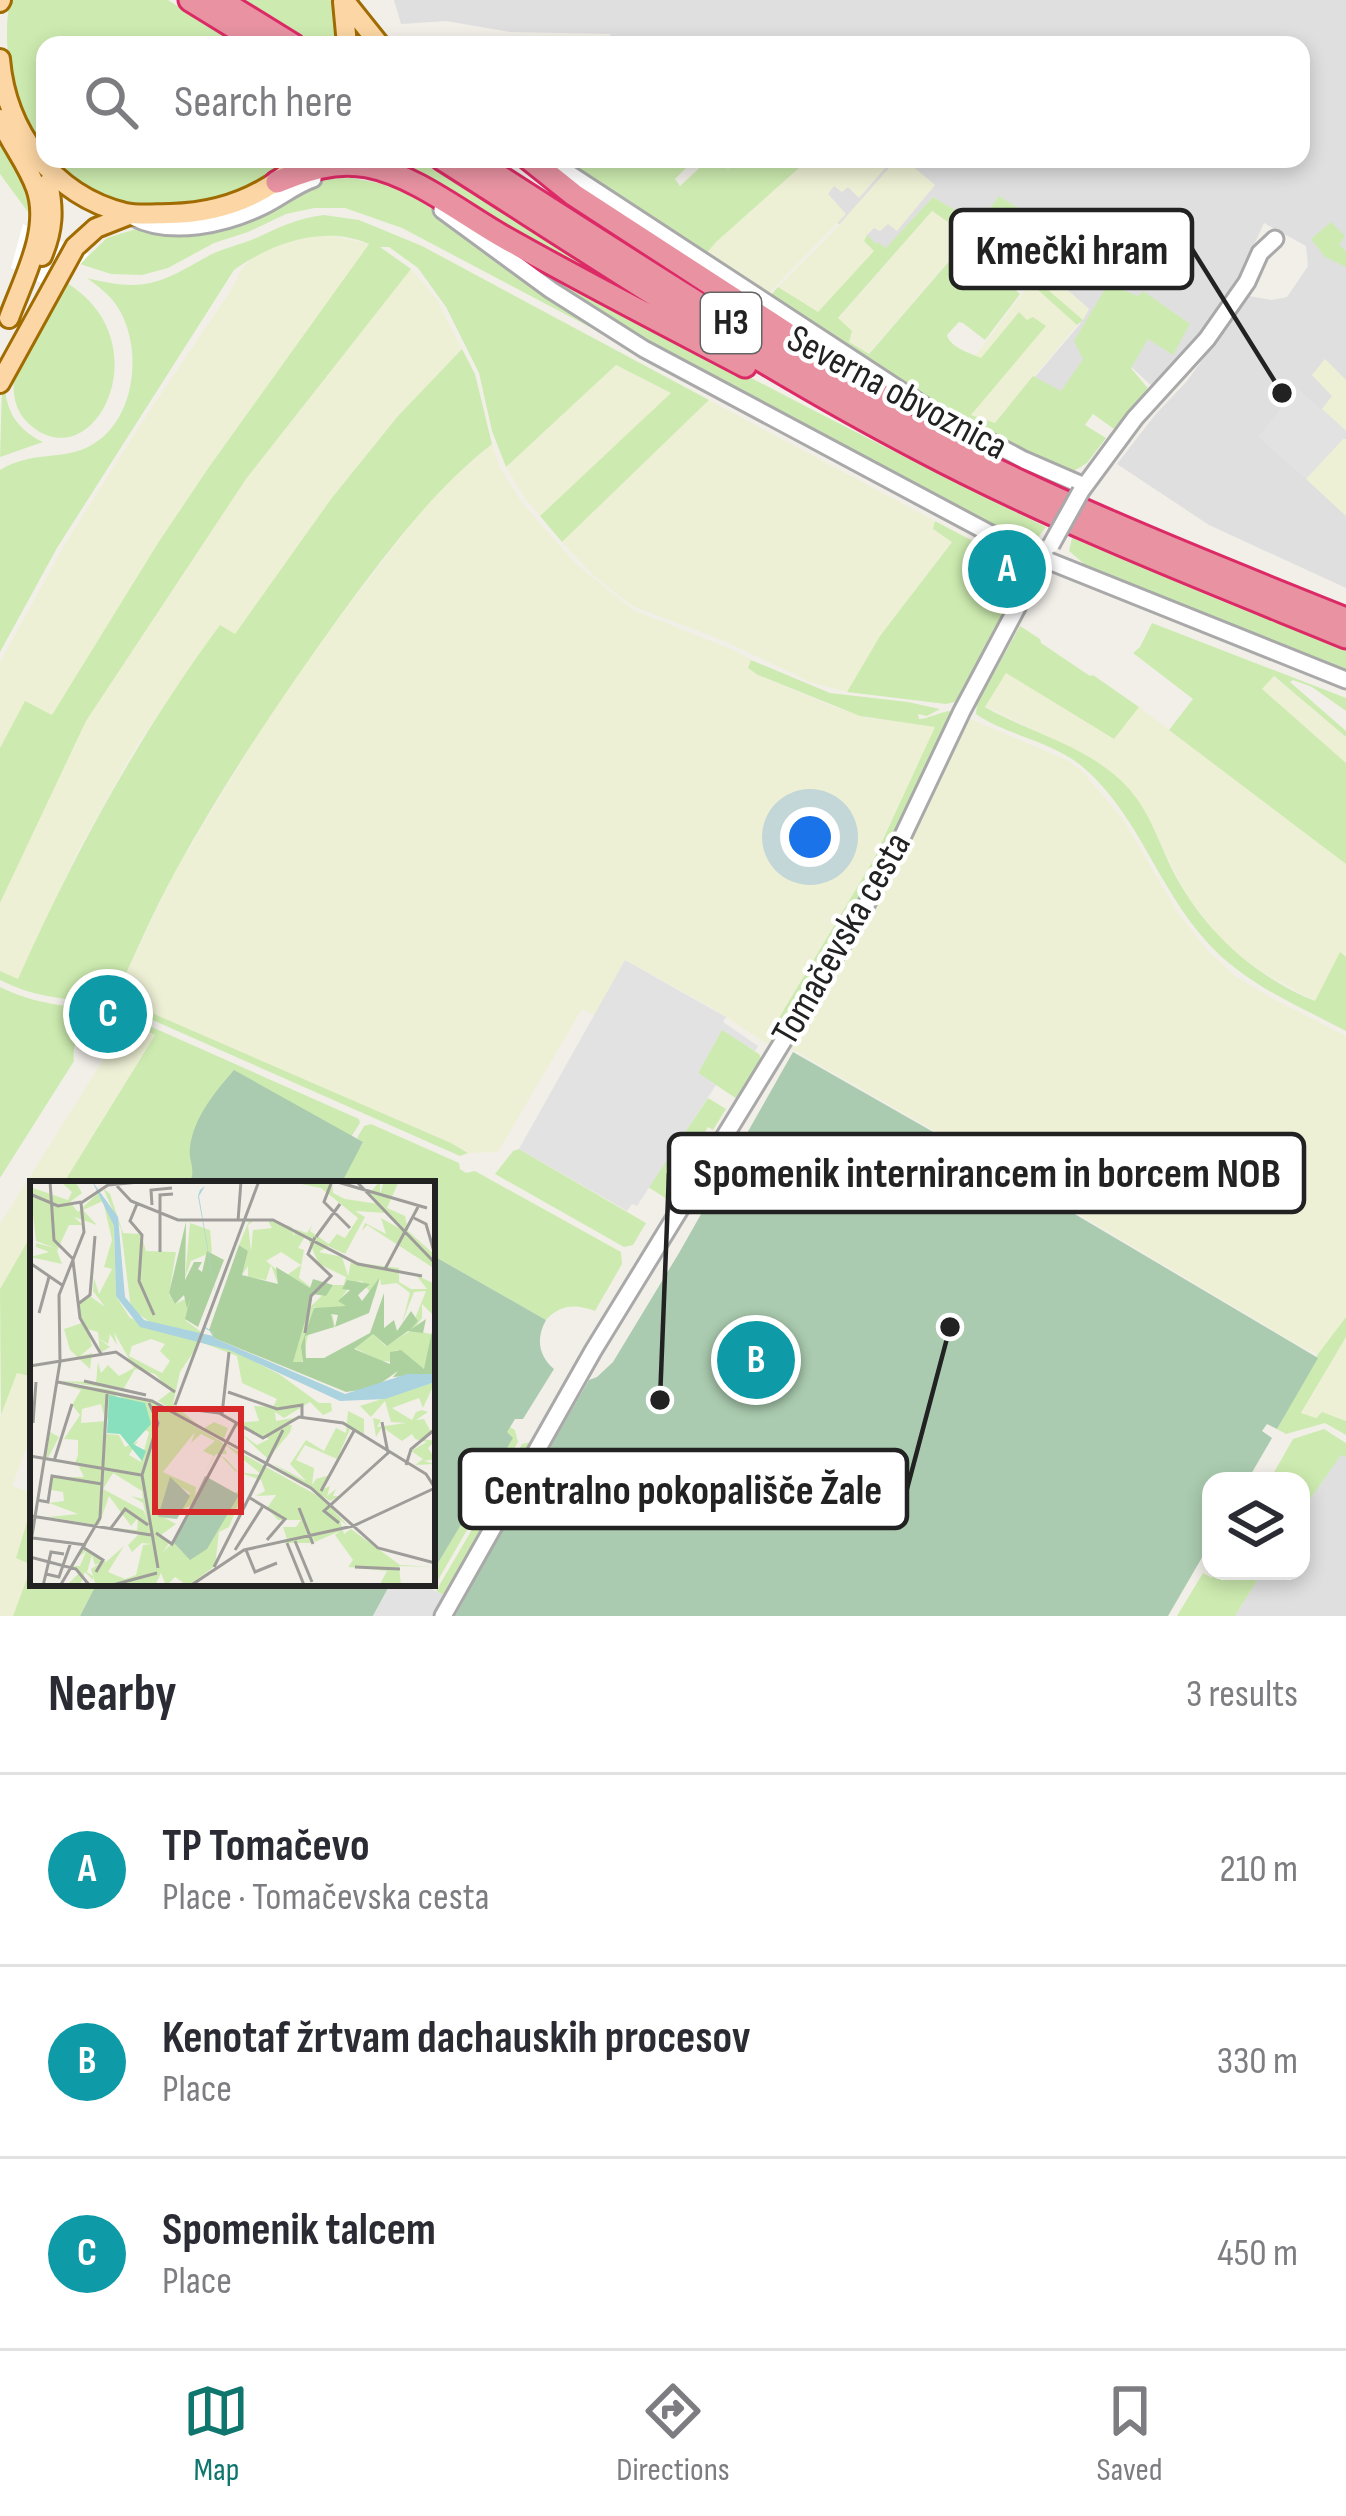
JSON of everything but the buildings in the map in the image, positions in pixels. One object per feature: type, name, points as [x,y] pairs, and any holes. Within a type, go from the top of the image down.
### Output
[{"type":"highway","points":[[190,0],[248,36]]},
{"type":"highway","points":[[220,0],[278,36]]},
{"type":"highway","points":[[277,182],[313,168]]},
{"type":"highway","points":[[372,168],[394,174],[815,404],[845,409]]},
{"type":"highway","name":"Severna obvoznica","points":[[456,168],[729,341],[952,466],[1066,521],[1346,637]]},
{"type":"highway","name":"Severna obvoznica","points":[[486,168],[808,370],[999,472],[1168,548],[1346,619]]},
{"type":"highway","points":[[541,168],[869,388],[972,448],[999,472]]},
{"type":"main road","points":[[343,0],[347,36]]},
{"type":"main road","points":[[343,0],[373,36]]},
{"type":"main road","points":[[0,59],[14,119],[36,155]]},
{"type":"main road","points":[[0,119],[35,184],[44,232]]},
{"type":"main road","points":[[4,327],[53,217],[41,168]]},
{"type":"main road","points":[[47,168],[86,196],[129,215]]},
{"type":"main road","points":[[0,382],[75,247],[96,228],[129,215],[224,207],[253,197],[293,168]]},
{"type":"street","points":[[558,168],[932,411],[1083,488]]},
{"type":"street","points":[[129,215],[164,226],[211,223],[257,208],[321,176],[356,173],[387,180],[436,206],[551,290],[644,349],[1047,552],[1346,680]]},
{"type":"street","name":"Tomačevska cesta","points":[[443,1616],[593,1351],[861,914],[962,711],[1083,488],[1121,435],[1207,339],[1251,273]]},
{"type":"shaded area","points":[[394,0],[1346,0],[1346,588],[1209,525],[1117,464],[1187,381],[1249,296],[1287,297],[1308,266],[1306,246],[1264,223],[1210,326],[1154,388],[1104,342],[1028,440],[995,424],[1080,324],[1088,308],[1065,288],[1080,262],[1034,219],[1000,197],[979,225],[933,197],[886,249],[807,207],[835,168],[1310,168],[1310,36],[609,36],[510,32],[446,21],[401,24]]},
{"type":"shaded area","points":[[1297,388],[1346,431],[1306,479],[1258,437]]},
{"type":"shaded area","points":[[625,960],[726,1017],[723,1022],[758,1046],[755,1051],[722,1030],[698,1073],[716,1085],[637,1206],[632,1204],[627,1211],[519,1149]]},
{"type":"shaded area","points":[[1341,1454],[1346,1457],[1346,1616],[1235,1616],[1257,1580],[1310,1580],[1310,1499]]},
{"type":"shaded area","points":[[389,1586],[424,1586],[444,1595],[436,1616],[373,1616]]},
{"type":"green space","points":[[10,0],[168,0],[225,36],[36,36],[36,135],[12,79]]},
{"type":"green space","points":[[244,0],[332,0],[335,36],[302,36]]},
{"type":"green space","points":[[0,128],[28,188],[32,227],[28,212],[0,174]]},
{"type":"green space","points":[[63,168],[278,168],[225,196],[171,204],[114,200]]},
{"type":"green space","points":[[358,168],[433,168],[668,317],[415,180]]},
{"type":"green space","points":[[574,168],[686,168],[675,179],[680,186],[699,168],[799,168],[705,255]]},
{"type":"green space","points":[[799,168],[885,168],[859,198],[848,187],[842,192],[834,186],[828,194],[846,214],[768,294],[705,255]]},
{"type":"green space","points":[[889,168],[915,168],[935,185],[897,231],[888,224],[867,235],[864,241],[874,251],[818,313],[778,287]]},
{"type":"green space","points":[[351,178],[409,193],[641,354],[402,228],[345,208],[286,214],[168,268],[142,275],[111,274],[80,264],[107,238],[136,229],[186,229],[325,179]]},
{"type":"green space","points":[[999,196],[1034,218],[1013,249],[1035,277],[1055,240],[1070,254],[1046,288],[1083,320],[1077,325],[1018,272],[1009,284],[1020,294],[985,340],[959,322],[947,335],[949,339],[981,358],[1019,312],[1046,326],[971,415],[995,423],[1033,376],[1061,391],[1083,359],[1074,341],[1108,284],[1138,296],[1143,291],[1190,324],[1173,355],[1148,339],[1131,368],[1151,392],[1114,429],[1093,414],[1085,425],[1106,438],[1087,463],[1074,471],[1053,468],[937,408],[768,298],[778,287],[818,312],[874,251],[864,241],[867,235],[886,248],[933,197],[979,224]],"holes":[[[932,211],[970,237],[869,354],[849,342],[852,331],[838,318]]]},
{"type":"green space","points":[[933,210],[970,236],[868,354],[848,341],[838,319]]},
{"type":"green space","points":[[324,215],[359,220],[422,246],[709,400],[562,542],[540,516],[671,393],[616,365],[506,467],[479,373],[446,307],[418,268],[389,247],[380,247],[411,269],[246,479],[86,721],[0,903],[0,748],[25,701],[52,715],[209,467],[369,244],[334,236],[299,239],[234,270],[57,548],[0,652],[0,470],[90,446],[117,421],[130,385],[127,328],[113,301],[87,278],[124,285],[152,283],[221,250]]},
{"type":"green space","points":[[1331,222],[1345,236],[1339,245],[1346,251],[1346,267],[1325,257],[1311,239]]},
{"type":"green space","points":[[313,236],[369,244],[209,467],[52,716],[0,748],[0,662],[66,542],[241,270],[253,257]]},
{"type":"green space","points":[[496,239],[769,387],[1046,527],[1036,544],[1023,545],[647,344],[568,296]]},
{"type":"green space","points":[[1070,254],[1081,263],[1065,288],[1089,309],[1083,320],[1046,288]]},
{"type":"green space","points":[[411,269],[436,298],[462,349],[398,416],[331,499],[235,635],[220,626],[137,745],[76,855],[18,980],[0,971],[0,903],[86,721],[246,479]]},
{"type":"green space","points":[[1031,282],[1077,325],[995,424],[970,414],[1045,326],[1019,313],[988,352],[981,358],[975,356]]},
{"type":"green space","points":[[67,283],[96,309],[111,338],[114,369],[108,398],[95,421],[76,435],[53,437],[21,415],[14,381]]},
{"type":"green space","points":[[462,349],[475,374],[492,444],[410,525],[296,678],[194,839],[115,997],[468,1153],[460,1156],[114,1003],[28,991],[0,980],[0,971],[18,979],[109,797],[220,625],[235,634],[331,499],[398,416]]},
{"type":"green space","points":[[1325,359],[1346,380],[1346,431],[1322,409],[1332,396],[1312,375]]},
{"type":"green space","points":[[616,365],[672,393],[540,516],[506,467]]},
{"type":"green space","points":[[2,389],[16,421],[43,442],[0,457]]},
{"type":"green space","points":[[709,400],[935,521],[933,530],[952,541],[881,636],[847,692],[812,683],[722,640],[632,606],[562,542]]},
{"type":"green space","points":[[1341,438],[1346,439],[1346,516],[1305,478]]},
{"type":"green space","points":[[492,444],[523,504],[575,563],[633,610],[736,651],[751,660],[748,668],[758,675],[837,708],[868,718],[936,726],[874,859],[771,1030],[781,1034],[777,1040],[765,1043],[625,960],[595,1015],[582,1009],[498,1152],[468,1153],[115,997],[173,875],[275,706],[420,513]]},
{"type":"green space","points":[[935,521],[1001,556],[997,569],[1018,585],[959,701],[946,704],[847,692],[880,636],[952,542],[933,529]]},
{"type":"green space","points":[[1072,538],[1346,649],[1346,673],[1083,566],[1069,551]]},
{"type":"green space","points":[[1152,623],[1346,698],[1346,711],[1312,687],[1290,682],[1346,731],[1346,737],[1274,676],[1262,689],[1346,763],[1346,864],[1169,730],[1193,699],[1133,653]]},
{"type":"green space","points":[[1020,626],[1139,707],[1114,739],[1006,673],[985,707],[1080,752],[1115,775],[1142,806],[1195,907],[1229,946],[1269,977],[1315,1001],[1340,952],[1346,957],[1346,1031],[1237,970],[1206,941],[1120,808],[1084,768],[1059,751],[976,714],[977,703]]},
{"type":"green space","points":[[751,660],[830,693],[940,709],[927,716],[918,714],[919,719],[949,711],[953,716],[864,894],[781,1034],[771,1031],[874,859],[935,727],[860,716],[758,675],[748,668]]},
{"type":"green space","points":[[1006,672],[1134,712],[1139,707],[1346,864],[1346,957],[1341,953],[1315,1001],[1262,972],[1224,943],[1187,896],[1142,807],[1123,783],[1081,753],[985,706]]},
{"type":"green space","points":[[1273,676],[1346,737],[1346,763],[1261,689]]},
{"type":"green space","points":[[968,718],[1081,770],[1123,819],[1178,913],[1208,951],[1235,976],[1346,1036],[1346,1317],[1318,1354],[790,1048],[883,889]]},
{"type":"green space","points":[[0,987],[52,1004],[106,1009],[78,1037],[74,1061],[0,1178]]},
{"type":"green space","points":[[118,1012],[360,1123],[323,1181],[65,1181],[155,1035],[119,1017]]},
{"type":"green space","points":[[127,1022],[155,1034],[65,1181],[30,1181],[30,1237],[0,1289],[0,1224]]},
{"type":"green space","points":[[722,1029],[761,1059],[755,1078],[737,1099],[698,1073]]},
{"type":"green space","points":[[793,1052],[1318,1358],[1277,1429],[1267,1424],[1262,1431],[1272,1438],[1252,1472],[1202,1472],[1202,1557],[1168,1616],[455,1616],[589,1380],[613,1362]]},
{"type":"green space","points":[[234,1070],[363,1142],[343,1181],[190,1181],[190,1147],[213,1096]]},
{"type":"green space","points":[[708,1098],[726,1109],[713,1130],[708,1127],[702,1137],[706,1141],[677,1184],[672,1202],[648,1187]]},
{"type":"green space","points":[[371,1124],[459,1163],[466,1173],[475,1171],[621,1252],[622,1264],[595,1311],[569,1307],[546,1320],[435,1257],[435,1181],[338,1181],[363,1143],[357,1138]]},
{"type":"green space","points":[[519,1149],[646,1223],[633,1245],[624,1247],[495,1174]]},
{"type":"green space","points":[[30,1237],[30,1376],[17,1373],[1,1415],[0,1289]]},
{"type":"green space","points":[[435,1257],[546,1320],[540,1346],[554,1369],[523,1419],[515,1419],[507,1432],[513,1438],[435,1568]]},
{"type":"green space","points":[[1346,1317],[1346,1337],[1301,1413],[1316,1418],[1322,1412],[1346,1421],[1346,1435],[1325,1423],[1286,1434],[1277,1429],[1318,1354]]},
{"type":"green space","points":[[1346,1337],[1346,1421],[1322,1412],[1316,1418],[1301,1414]]},
{"type":"green space","points":[[17,1373],[30,1376],[30,1438],[12,1486],[30,1492],[30,1512],[16,1558],[30,1563],[30,1572],[13,1616],[0,1616],[0,1418]]},
{"type":"green space","points":[[510,1427],[515,1430],[518,1442],[435,1585],[435,1568],[512,1439],[506,1432]]},
{"type":"green space","points":[[1324,1429],[1346,1443],[1346,1457],[1341,1455],[1310,1499],[1310,1472],[1274,1472],[1293,1439]]},
{"type":"green space","points":[[535,1441],[444,1595],[436,1591],[522,1444]]},
{"type":"green space","points":[[30,1512],[30,1564],[16,1558]]},
{"type":"green space","points":[[30,1570],[30,1586],[95,1586],[80,1616],[13,1616]]},
{"type":"green space","points":[[1202,1575],[1202,1580],[1257,1580],[1235,1616],[1177,1616]]},
{"type":"green space","points":[[95,1586],[389,1586],[373,1616],[80,1616]]},
{"type":"pier","points":[[23,224],[89,254],[62,293],[11,268]]},
{"type":"place","name":"Kmečki hram","points":[[1282,393]]},
{"type":"place","name":"TP Tomačevo","points":[[1007,569]]},
{"type":"place","name":"Spomenik talcem","points":[[108,1014]]},
{"type":"place","name":"Centralno pokopališče Žale","points":[[950,1327]]},
{"type":"place","name":"Kenotaf žrtvam dachauskih procesov","points":[[756,1360]]},
{"type":"place","name":"Spomenik internirancem in borcem NOB","points":[[660,1400]]}]
